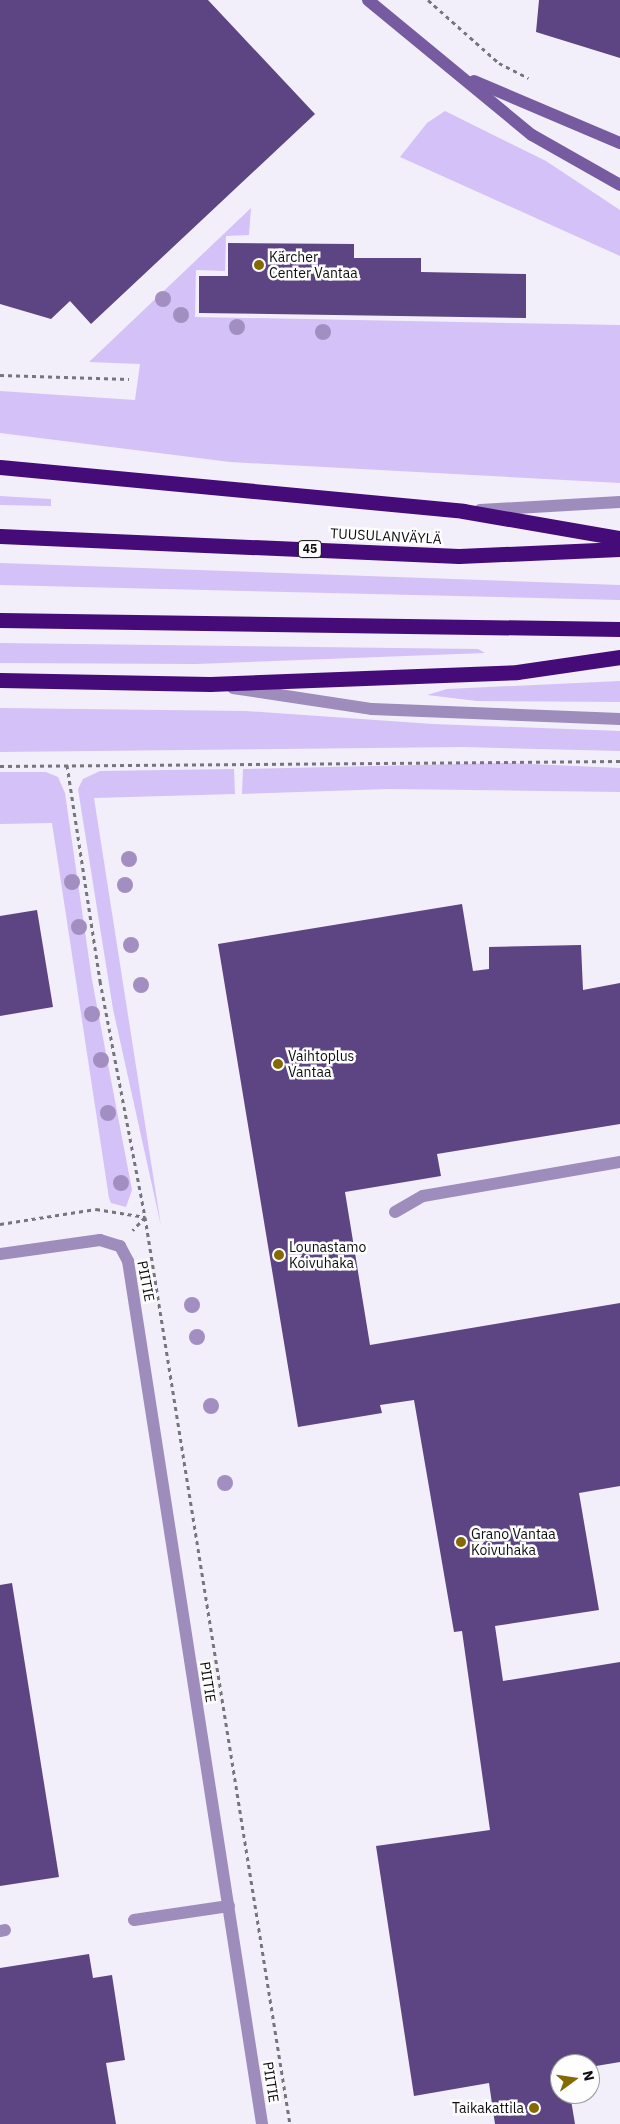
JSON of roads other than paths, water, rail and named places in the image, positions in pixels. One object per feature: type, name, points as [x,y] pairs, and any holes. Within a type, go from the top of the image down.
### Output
[{"type":"highway","points":[[0,467],[464,511],[620,538]]},
{"type":"highway","name":"TUUSULANVÄYLÄ","points":[[0,536],[459,556],[620,549]]},
{"type":"highway","points":[[0,620],[620,629]]},
{"type":"highway","points":[[0,680],[210,684],[517,672],[620,657]]},
{"type":"main road","points":[[368,0],[403,33],[467,78],[532,135],[620,185]]},
{"type":"main road","points":[[467,78],[620,142]]},
{"type":"street","points":[[464,511],[620,502]]},
{"type":"street","points":[[210,684],[372,709],[620,719]]},
{"type":"street","points":[[395,1212],[422,1196],[620,1162]]},
{"type":"street","name":"PIITIE","points":[[0,1254],[100,1240],[120,1246],[128,1261],[262,2124]]},
{"type":"street","points":[[134,1920],[229,1906]]},
{"type":"place","name":"Kärcher Center Vantaa","points":[[259,265]]},
{"type":"place","name":"Vaihtoplus Vantaa","points":[[278,1064]]},
{"type":"place","name":"Lounastamo Koivuhaka","points":[[279,1255]]},
{"type":"place","name":"Grano Vantaa Koivuhaka","points":[[461,1542]]},
{"type":"place","name":"Taikakattila","points":[[534,2108]]}]
